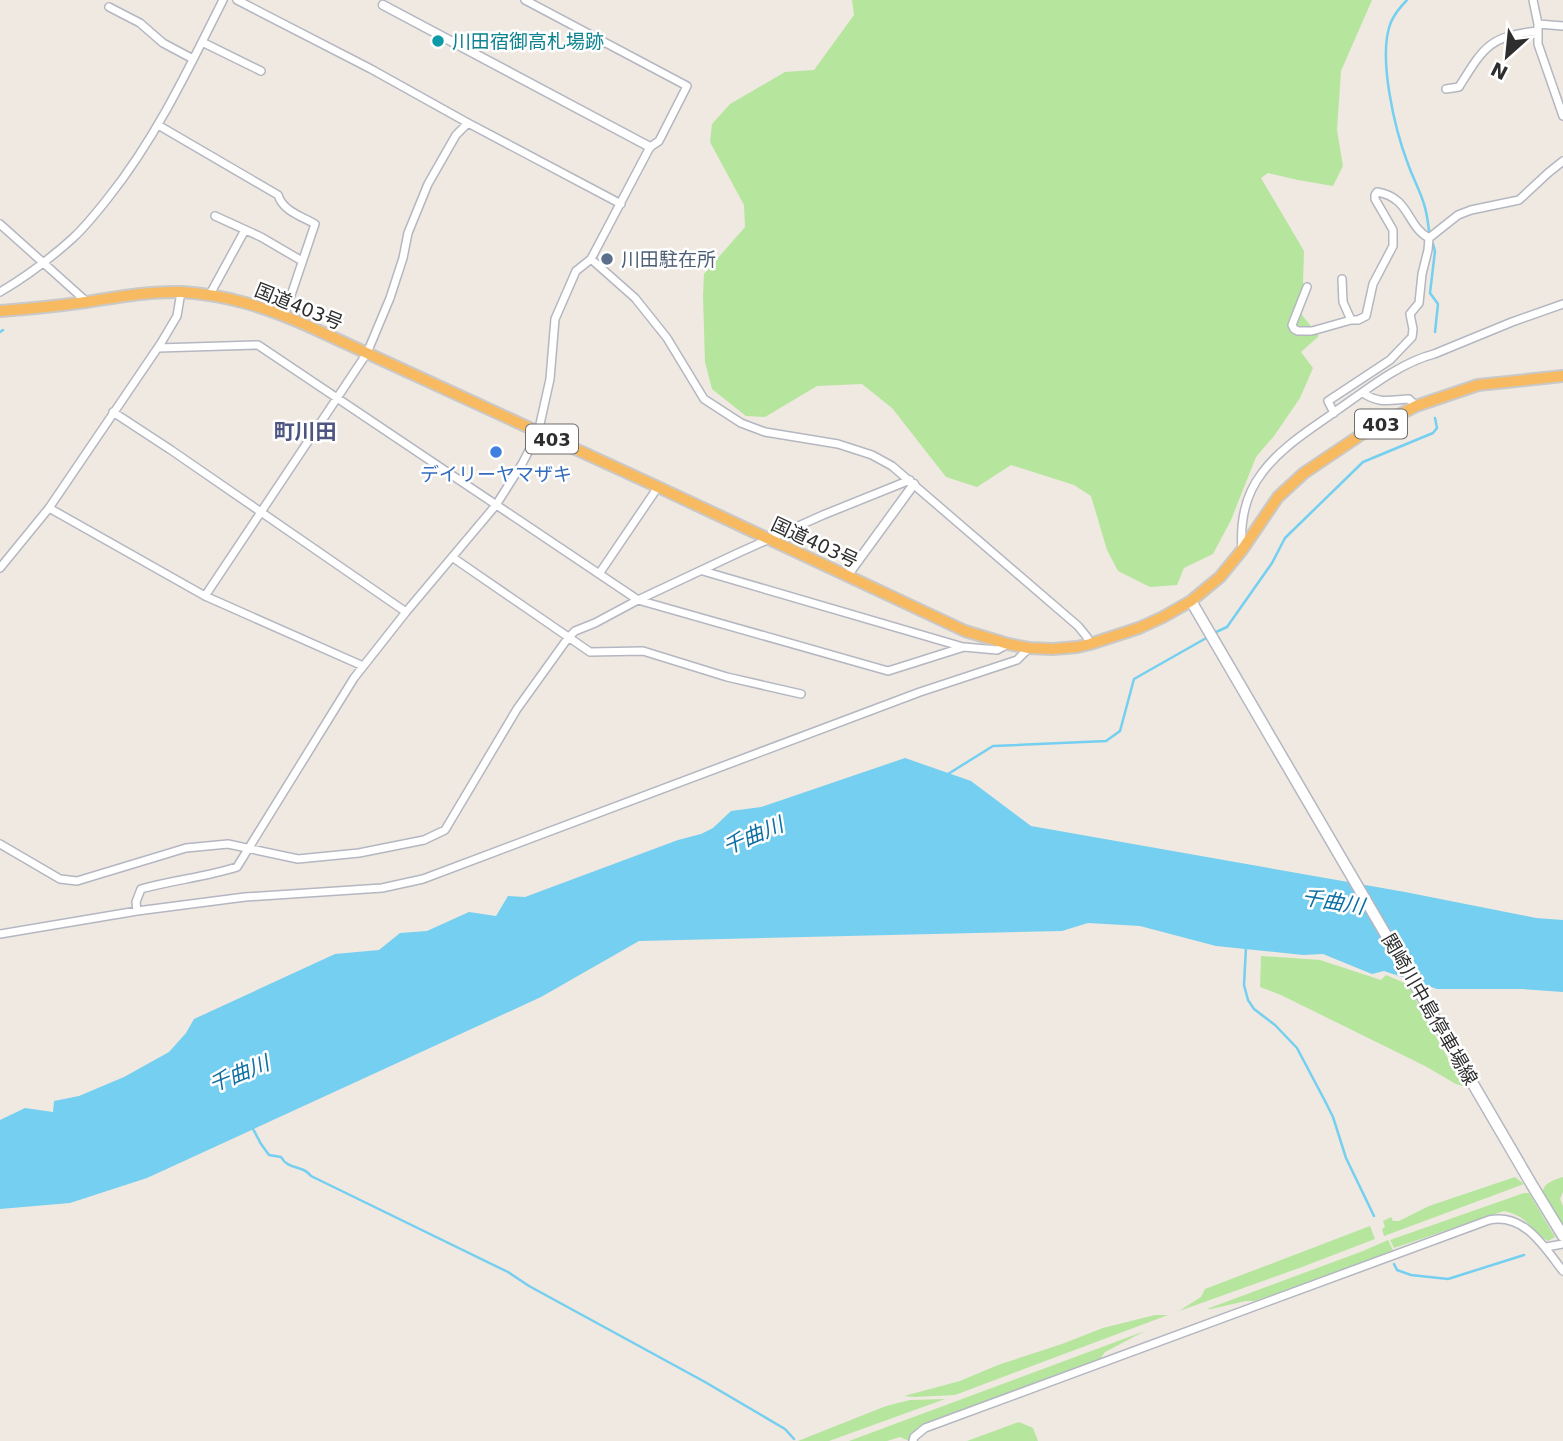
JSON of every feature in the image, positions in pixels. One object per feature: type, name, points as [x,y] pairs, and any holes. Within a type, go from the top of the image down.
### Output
[{"type":"highway","name":"国道403号","points":[[0,311],[87,302],[137,293],[181,292],[230,298],[255,305],[658,486],[965,631],[1029,648],[1065,649],[1090,644],[1139,628],[1191,601],[1220,577],[1278,497],[1304,472],[1363,434],[1416,406],[1478,385],[1563,376]]},
{"type":"main road","name":"関崎川中島停車場線","points":[[1191,601],[1563,1236]]},
{"type":"street","points":[[0,292],[44,262],[94,217],[132,167],[158,125],[223,0]]},
{"type":"street","points":[[237,0],[621,204]]},
{"type":"street","points":[[374,0],[650,147]]},
{"type":"street","points":[[137,911],[136,902],[141,889],[237,867],[354,678],[496,505],[538,433],[550,379],[555,319],[576,271],[592,258],[650,147],[659,141],[687,86],[524,0]]},
{"type":"street","points":[[1533,0],[1538,44],[1563,116]]},
{"type":"street","points":[[110,7],[140,23],[163,43],[193,59]]},
{"type":"street","points":[[1446,89],[1459,87],[1479,55],[1493,43],[1514,33],[1538,27],[1563,26]]},
{"type":"street","points":[[202,42],[261,71]]},
{"type":"street","points":[[205,596],[367,354],[390,298],[408,233],[428,184],[456,135],[468,123]]},
{"type":"street","points":[[158,125],[278,195],[284,207],[315,224],[284,316]]},
{"type":"street","points":[[1334,413],[1328,401],[1390,360],[1412,337],[1410,314],[1419,303],[1429,238],[1458,215],[1471,209],[1519,200],[1563,161]]},
{"type":"street","points":[[1307,287],[1292,325],[1298,331],[1312,331],[1366,316],[1373,284],[1393,246],[1393,230],[1378,205],[1375,195],[1377,192],[1395,198],[1425,237],[1429,238]]},
{"type":"street","points":[[215,216],[261,237],[302,261]]},
{"type":"street","points":[[0,224],[87,302]]},
{"type":"street","points":[[209,296],[245,230]]},
{"type":"street","points":[[592,258],[635,298],[667,338],[704,399],[741,423],[765,432],[838,444],[892,466],[1077,635],[1087,637],[1090,644]]},
{"type":"street","points":[[1342,279],[1343,303],[1351,320]]},
{"type":"street","points":[[0,568],[49,508],[158,348],[177,316],[181,292]]},
{"type":"street","points":[[1242,550],[1241,532],[1245,506],[1261,473],[1291,443],[1398,370],[1421,358],[1563,304]]},
{"type":"street","points":[[158,348],[258,345],[638,600],[888,671],[964,647]]},
{"type":"street","points":[[1363,393],[1384,401],[1409,399],[1416,406]]},
{"type":"street","points":[[113,412],[406,612]]},
{"type":"street","points":[[0,844],[60,880],[77,881],[187,848],[228,844],[298,859],[359,853],[424,840],[445,830],[517,709],[575,631],[823,515],[912,482]]},
{"type":"street","points":[[847,576],[912,482]]},
{"type":"street","points":[[599,574],[658,486]]},
{"type":"street","points":[[49,508],[205,596],[363,666]]},
{"type":"street","points":[[452,558],[590,652],[633,650],[727,677],[801,694]]},
{"type":"street","points":[[703,571],[964,647],[997,650],[1008,644]]},
{"type":"street","points":[[1065,649],[1077,635]]},
{"type":"street","points":[[0,934],[137,911],[245,897],[382,888],[423,878],[920,692],[1017,660],[1029,648]]},
{"type":"street","points":[[913,1441],[925,1428],[1489,1220],[1500,1218],[1514,1222],[1530,1232],[1546,1247],[1563,1271]]},
{"type":"street","points":[[1546,1247],[1563,1244]]},
{"type":"green space","points":[[852,0],[1372,0],[1341,71],[1337,130],[1343,166],[1333,186],[1268,173],[1261,178],[1304,251],[1302,315],[1319,336],[1301,352],[1313,368],[1300,398],[1256,457],[1231,520],[1213,554],[1184,568],[1177,585],[1150,587],[1118,571],[1107,550],[1091,496],[1074,485],[1011,465],[977,487],[946,477],[892,408],[862,384],[817,386],[765,417],[746,416],[712,389],[705,362],[704,274],[745,227],[744,205],[710,142],[712,124],[730,104],[785,72],[814,70],[854,15]]},
{"type":"green space","points":[[1261,956],[1320,960],[1381,980],[1386,975],[1407,984],[1463,1086],[1260,987]]},
{"type":"green space","points":[[1515,1177],[1524,1184],[1384,1236],[1383,1221],[1391,1217],[1393,1221],[1399,1221],[1429,1206]]},
{"type":"green space","points":[[1563,1177],[1560,1199],[1563,1206],[1563,1227],[1547,1203],[1543,1190],[1549,1183]]},
{"type":"green space","points":[[1529,1193],[1555,1237],[1548,1241],[1524,1220],[1504,1211],[1394,1248],[1390,1240]]},
{"type":"green space","points":[[1370,1226],[1375,1239],[1179,1311],[1201,1297],[1205,1289]]},
{"type":"green space","points":[[1388,1240],[1393,1250],[1347,1269],[1255,1301],[1207,1309],[1363,1251]]},
{"type":"green space","points":[[1155,1315],[1168,1315],[955,1395],[904,1396],[960,1381],[1103,1328]]},
{"type":"green space","points":[[1145,1331],[1105,1352],[1100,1359],[918,1427],[909,1441],[900,1437],[887,1441],[849,1441]]},
{"type":"green space","points":[[945,1399],[829,1441],[798,1441],[886,1406],[910,1400]]},
{"type":"green space","points":[[1019,1422],[1033,1428],[1038,1441],[967,1441]]},
{"type":"water","name":"千曲川","points":[[905,758],[971,781],[1031,826],[1405,892],[1536,918],[1563,920],[1563,992],[1437,989],[1384,971],[1372,974],[1323,954],[1303,955],[1216,946],[1140,926],[1088,923],[1062,931],[639,941],[541,997],[147,1178],[70,1203],[0,1209],[0,1120],[25,1108],[53,1112],[54,1101],[79,1096],[124,1077],[169,1052],[194,1019],[335,954],[379,950],[400,933],[427,931],[469,912],[496,916],[508,896],[525,897],[678,840],[701,834],[713,828],[731,811],[761,807]]},
{"type":"waterway","points":[[1407,0],[1391,22],[1387,36],[1387,73],[1398,132],[1424,204],[1429,231]]},
{"type":"waterway","points":[[1433,244],[1435,251],[1430,293],[1438,304],[1435,332]]},
{"type":"waterway","points":[[1214,633],[1227,627],[1272,563],[1285,538],[1363,462],[1433,433],[1437,428],[1435,418]]},
{"type":"waterway","points":[[948,774],[993,746],[1106,741],[1120,731],[1134,679],[1208,637]]},
{"type":"waterway","points":[[1246,947],[1244,985],[1248,1000],[1254,1009],[1275,1025],[1297,1048],[1333,1117],[1346,1158],[1374,1216]]},
{"type":"waterway","points":[[252,1127],[269,1155],[281,1157],[288,1164],[311,1176],[508,1272],[705,1382],[785,1429],[794,1439]]},
{"type":"waterway","points":[[1394,1264],[1397,1270],[1411,1275],[1448,1279],[1524,1255]]},
{"type":"place","name":"川田宿御高札場跡","points":[[438,41]]},
{"type":"place","name":"川田駐在所","points":[[607,259]]},
{"type":"place","name":"デイリーヤマザキ","points":[[496,452]]},
{"type":"district","name":"町川田","points":[[305,432]]}]
